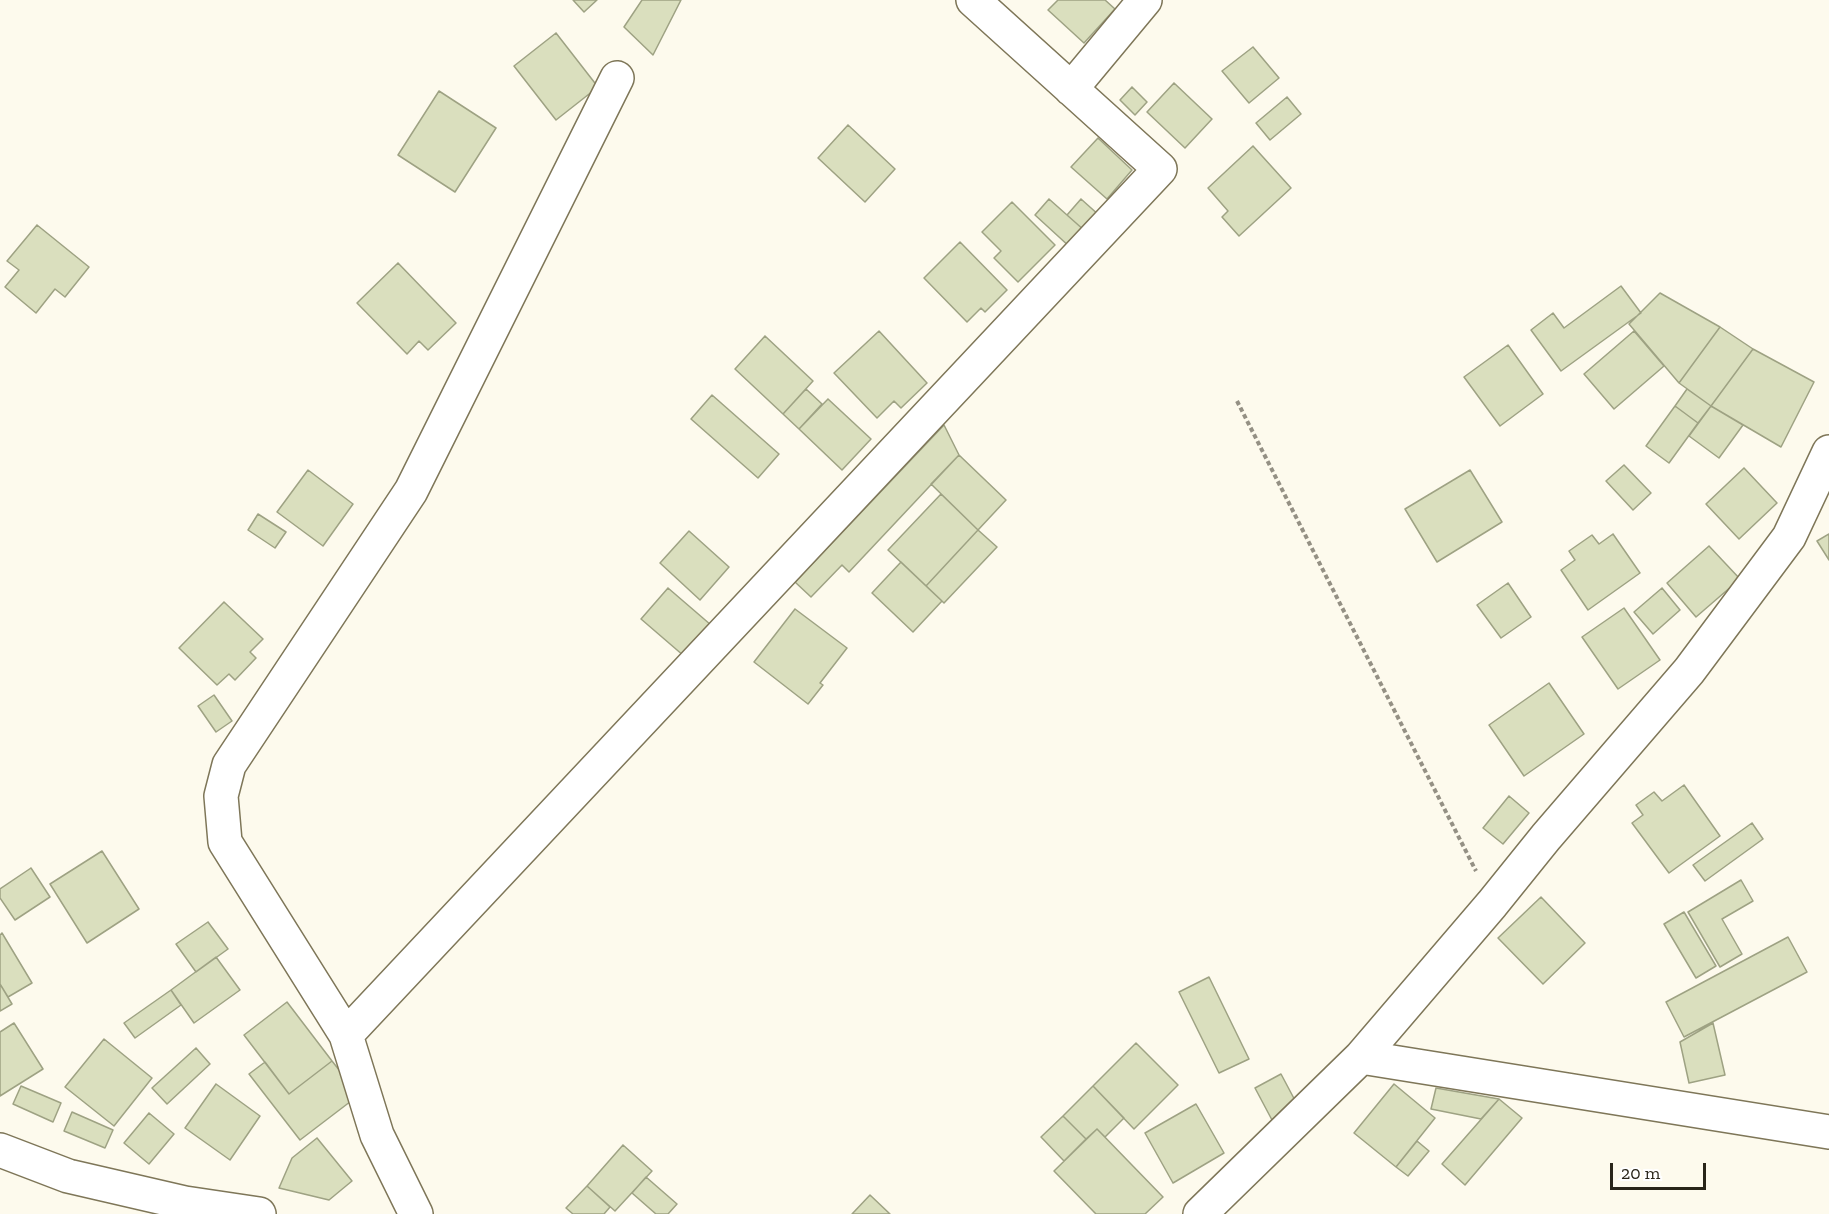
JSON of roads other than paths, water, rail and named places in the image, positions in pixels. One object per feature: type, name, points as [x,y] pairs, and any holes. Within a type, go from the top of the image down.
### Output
[{"type":"street","points":[[346,1035],[1160,169],[973,0]]},
{"type":"street","points":[[1071,89],[1145,0]]},
{"type":"street","points":[[416,1214],[377,1135],[346,1035],[225,842],[221,796],[229,765],[411,491],[617,78]]},
{"type":"street","points":[[1200,1214],[1361,1058],[1689,671],[1789,537],[1829,452]]},
{"type":"street","points":[[1361,1058],[1829,1132]]},
{"type":"street","points":[[0,1150],[68,1176],[185,1203],[259,1214]]}]
